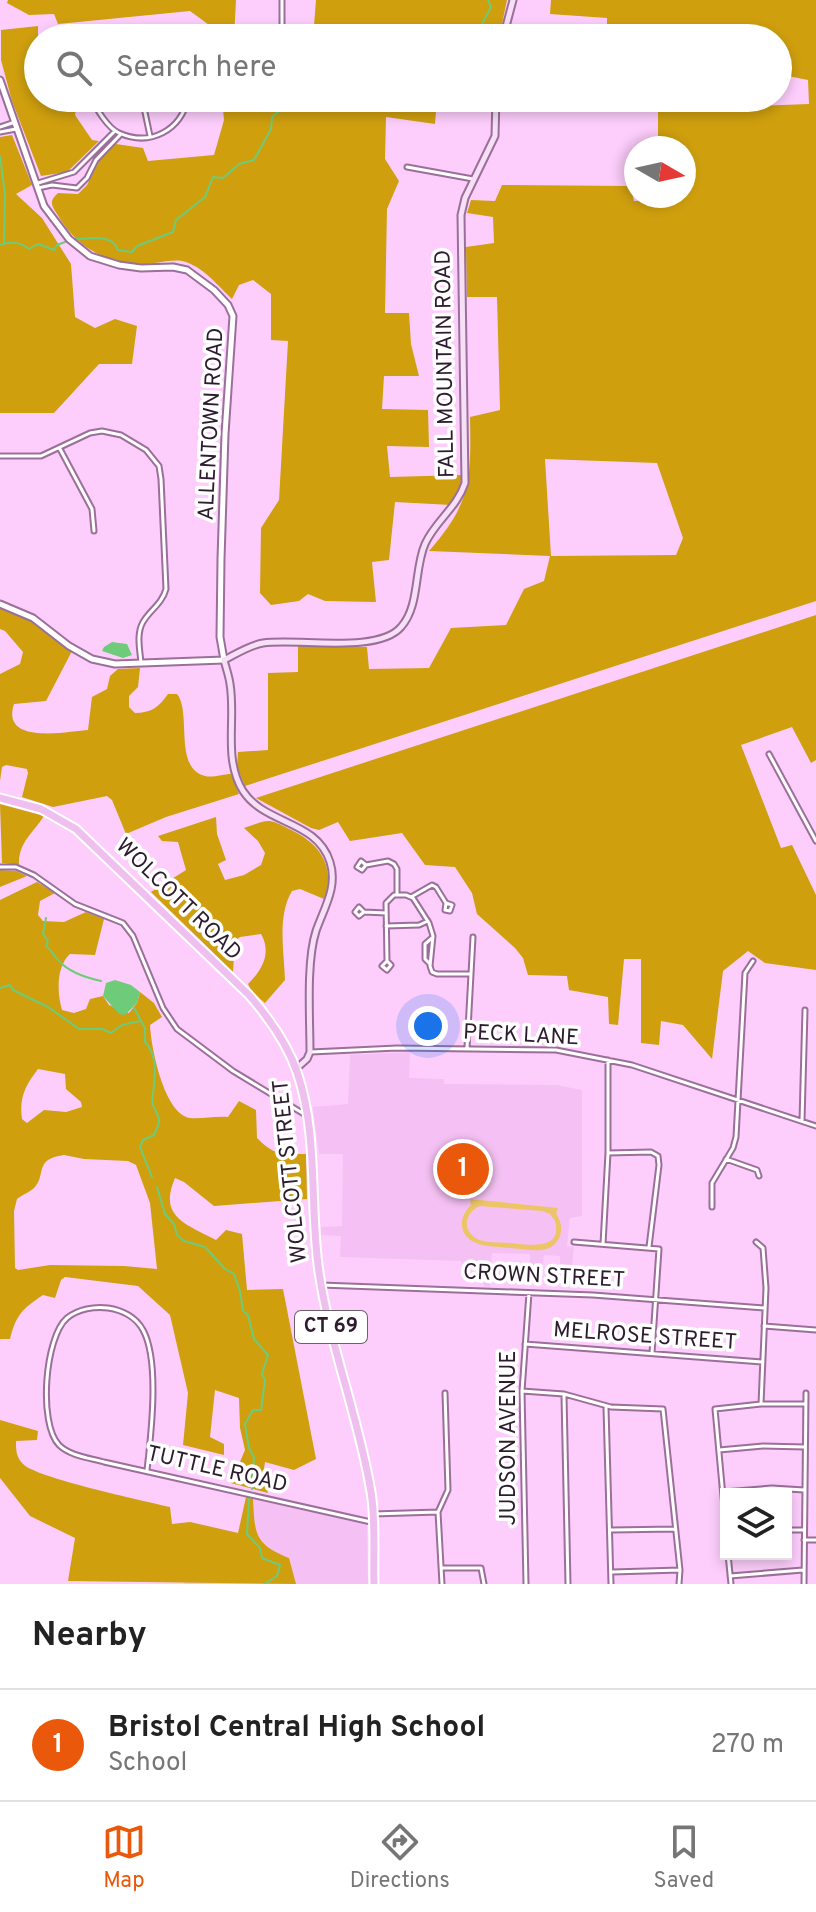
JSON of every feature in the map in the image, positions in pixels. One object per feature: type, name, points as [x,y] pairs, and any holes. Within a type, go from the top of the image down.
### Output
[{"type":"main road","points":[[507,24],[513,0]]},
{"type":"main road","name":"FALL MOUNTAIN ROAD","points":[[224,660],[258,644],[283,641],[367,642],[387,637],[401,627],[410,610],[421,554],[427,540],[461,498],[465,483],[462,210],[473,179],[495,136],[496,112]]},
{"type":"main road","name":"WOLCOTT STREET","points":[[224,660],[230,684],[233,768],[241,787],[258,808],[306,830],[316,839],[324,849],[332,872],[331,893],[312,948],[310,1052],[296,1069],[308,1115],[321,1285],[368,1476],[373,1518],[374,1584]]},
{"type":"main road","name":"WOLCOTT ROAD","points":[[0,798],[41,809],[70,824],[90,840],[258,1006],[277,1032],[296,1069]]},
{"type":"street","points":[[282,0],[282,24]]},
{"type":"street","name":"ALLENTOWN ROAD","points":[[0,80],[37,186],[54,222],[84,253],[122,266],[187,270],[214,290],[228,305],[233,316],[221,544],[220,637],[224,660]]},
{"type":"street","points":[[99,112],[121,134],[150,136],[165,132],[179,122],[183,112]]},
{"type":"street","points":[[145,112],[150,136]]},
{"type":"street","points":[[0,130],[16,125]]},
{"type":"street","points":[[37,186],[70,175],[115,131]]},
{"type":"street","points":[[37,186],[77,188],[99,156],[121,134]]},
{"type":"street","points":[[407,167],[473,179]]},
{"type":"street","points":[[0,456],[41,456],[90,433],[111,431],[146,450],[159,466],[164,506],[166,589],[160,603],[140,628],[141,663]]},
{"type":"street","points":[[60,449],[92,509],[94,531]]},
{"type":"street","points":[[0,604],[33,618],[69,646],[92,659],[115,664],[224,660]]},
{"type":"street","points":[[769,754],[816,841]]},
{"type":"street","points":[[366,865],[388,861],[394,864],[397,869],[397,895]]},
{"type":"street","points":[[0,867],[16,867],[34,875],[75,904],[123,923],[133,936],[163,1008],[177,1029],[233,1071],[294,1110],[308,1115]]},
{"type":"street","points":[[387,961],[387,901],[397,895],[411,897],[432,885],[446,903]]},
{"type":"street","points":[[411,897],[428,921],[433,938],[430,970],[436,974],[471,974]]},
{"type":"street","points":[[364,912],[386,913]]},
{"type":"street","points":[[386,926],[419,925],[428,921]]},
{"type":"street","points":[[467,1048],[473,937]]},
{"type":"street","points":[[430,964],[425,958],[425,944],[433,938]]},
{"type":"street","points":[[712,1207],[712,1183],[736,1137],[745,973],[753,961]]},
{"type":"street","points":[[802,1121],[805,1010]]},
{"type":"street","name":"PECK LANE","points":[[310,1052],[467,1048],[556,1050],[608,1059],[816,1126]]},
{"type":"street","points":[[603,1244],[608,1153],[608,1059]]},
{"type":"street","points":[[608,1153],[651,1152],[658,1156],[649,1247]]},
{"type":"street","points":[[726,1159],[757,1170],[759,1176]]},
{"type":"street","points":[[574,1242],[659,1249],[652,1353]]},
{"type":"street","points":[[756,1242],[761,1245],[765,1256],[761,1404]]},
{"type":"street","name":"CROWN STREET","points":[[321,1285],[656,1299],[765,1308]]},
{"type":"street","name":"JUDSON AVENUE","points":[[526,1584],[522,1391],[529,1293]]},
{"type":"street","name":"TUTTLE ROAD","points":[[147,1470],[153,1414],[149,1352],[144,1331],[134,1319],[119,1310],[102,1307],[83,1310],[68,1317],[58,1329],[52,1349],[45,1407],[48,1427],[57,1443],[74,1453],[147,1470],[373,1518],[438,1512]]},
{"type":"street","points":[[764,1326],[816,1330]]},
{"type":"street","name":"MELROSE STREET","points":[[525,1344],[762,1362]]},
{"type":"street","points":[[522,1391],[564,1394],[606,1406],[663,1409],[679,1584]]},
{"type":"street","points":[[442,1584],[438,1512],[448,1490],[445,1393]]},
{"type":"street","points":[[804,1584],[806,1393]]},
{"type":"street","points":[[564,1394],[568,1584]]},
{"type":"street","points":[[723,1488],[715,1409],[761,1404],[806,1404]]},
{"type":"street","points":[[606,1406],[611,1584]]},
{"type":"street","points":[[719,1450],[763,1446],[805,1447]]},
{"type":"street","points":[[792,1489],[804,1490]]},
{"type":"street","points":[[610,1530],[675,1529]]},
{"type":"street","points":[[792,1530],[803,1530]]},
{"type":"street","points":[[803,1540],[816,1540]]},
{"type":"street","points":[[729,1560],[731,1584]]},
{"type":"street","points":[[441,1568],[481,1568],[484,1584]]},
{"type":"street","points":[[611,1572],[680,1570]]},
{"type":"street","points":[[730,1576],[803,1570]]},
{"type":"shaded area","points":[[8,0],[236,0],[235,24],[208,24],[190,11],[58,24],[54,14],[29,15],[7,3]]},
{"type":"shaded area","points":[[316,0],[507,0],[502,24],[314,24]]},
{"type":"shaded area","points":[[551,0],[816,0],[816,601],[245,786],[237,767],[238,752],[268,750],[268,673],[298,672],[298,645],[367,647],[369,669],[429,668],[451,628],[506,625],[524,589],[544,581],[550,556],[429,551],[454,518],[466,489],[470,417],[500,410],[497,297],[467,297],[466,247],[494,243],[493,217],[467,213],[471,200],[495,201],[502,185],[624,186],[624,208],[696,208],[696,136],[658,136],[658,112],[792,112],[792,105],[809,104],[808,80],[792,77],[792,24],[607,24],[607,18],[550,14]],"holes":[[[545,459],[657,463],[683,538],[676,555],[551,556]]]},
{"type":"shaded area","points":[[24,28],[24,112],[76,112],[92,140],[99,141],[67,172],[41,176],[12,101],[1,60],[1,30]]},
{"type":"shaded area","points":[[223,112],[436,112],[435,124],[386,117],[385,159],[399,181],[387,209],[385,313],[409,313],[411,344],[419,376],[384,376],[382,409],[428,410],[429,447],[387,446],[390,477],[462,475],[459,495],[451,505],[395,502],[389,560],[372,562],[376,602],[325,601],[308,594],[299,601],[271,605],[260,593],[261,528],[279,500],[288,341],[271,340],[271,294],[253,280],[239,285],[232,299],[190,263],[130,263],[104,257],[73,236],[52,206],[53,198],[58,193],[78,194],[87,185],[99,161],[116,144],[143,148],[148,161],[214,155]]},
{"type":"shaded area","points":[[12,135],[32,185],[16,194],[42,218],[71,264],[75,317],[95,328],[115,319],[137,326],[132,364],[99,364],[54,413],[0,413],[0,137]]},
{"type":"shaded area","points":[[0,608],[30,619],[72,651],[46,701],[14,704],[12,717],[17,726],[39,733],[88,730],[92,697],[107,689],[110,676],[118,669],[140,668],[138,687],[129,696],[129,707],[135,713],[146,712],[158,706],[168,694],[177,694],[183,713],[189,762],[195,771],[205,776],[231,774],[239,794],[166,817],[126,834],[112,800],[107,796],[53,807],[22,797],[27,769],[6,765],[2,767],[0,781],[0,674],[20,664],[23,652],[0,629]]},
{"type":"shaded area","points":[[816,615],[816,760],[811,763],[792,727],[741,745],[781,848],[792,845],[816,895],[816,970],[765,963],[748,951],[723,971],[712,1059],[683,1025],[661,1021],[659,1045],[641,1043],[641,959],[624,959],[618,1025],[609,1024],[608,997],[569,990],[567,976],[528,975],[523,958],[515,948],[477,914],[472,893],[455,867],[425,865],[402,833],[350,841],[338,822],[319,830],[311,828],[256,798]]},
{"type":"shaded area","points":[[112,642],[127,644],[132,655],[123,658],[102,651]]},
{"type":"shaded area","points":[[0,804],[44,816],[24,844],[19,865],[2,863]]},
{"type":"shaded area","points":[[216,817],[217,834],[226,860],[218,864],[225,880],[244,875],[261,865],[265,853],[244,828],[266,821],[298,833],[322,855],[326,865],[328,875],[324,899],[300,889],[292,891],[287,901],[282,934],[285,980],[265,1003],[248,984],[264,961],[266,948],[261,934],[240,937],[235,941],[233,972],[151,892],[186,870],[178,842],[162,841],[158,836]]},
{"type":"shaded area","points":[[0,870],[16,871],[27,876],[0,887]]},
{"type":"shaded area","points":[[37,882],[55,893],[40,901],[38,915],[43,921],[64,922],[86,912],[104,919],[95,955],[70,954],[65,959],[59,988],[62,1010],[74,1013],[86,1009],[90,999],[103,996],[109,1005],[129,1013],[137,1003],[140,992],[154,1003],[162,1017],[150,1025],[153,1048],[166,1093],[181,1114],[190,1118],[228,1117],[239,1101],[256,1110],[257,1138],[263,1144],[279,1153],[306,1154],[307,1199],[214,1206],[175,1178],[171,1191],[173,1211],[185,1224],[216,1240],[226,1230],[242,1234],[247,1290],[283,1289],[316,1459],[294,1470],[265,1462],[263,1475],[268,1493],[231,1483],[245,1450],[240,1428],[239,1398],[215,1390],[210,1437],[224,1444],[224,1455],[183,1445],[188,1393],[170,1315],[138,1286],[65,1277],[55,1298],[43,1295],[36,1300],[18,1318],[10,1339],[0,1339],[0,900]],"holes":[[[38,1069],[65,1074],[66,1089],[81,1102],[82,1107],[66,1112],[44,1110],[27,1123],[22,1119],[24,1092]],[[64,1155],[128,1161],[136,1165],[150,1203],[157,1269],[50,1265],[15,1268],[14,1211],[17,1199],[38,1183],[48,1160]]]},
{"type":"shaded area","points":[[115,980],[131,985],[140,992],[137,1003],[125,1015],[119,1014],[103,996],[106,983]]},
{"type":"shaded area","points":[[410,1052],[409,1078],[444,1079],[444,1084],[557,1085],[582,1090],[582,1216],[570,1218],[567,1246],[574,1247],[572,1266],[560,1265],[560,1256],[544,1255],[543,1267],[530,1266],[530,1254],[492,1253],[490,1287],[484,1286],[484,1265],[462,1264],[461,1261],[340,1257],[341,1236],[321,1235],[321,1227],[342,1226],[343,1154],[319,1154],[313,1107],[348,1104],[350,1055]]},
{"type":"shaded area","points":[[470,1199],[558,1208],[560,1236],[551,1247],[538,1250],[474,1242],[462,1227],[464,1215],[471,1205]],"holes":[[[480,1206],[550,1214],[555,1221],[556,1231],[554,1237],[543,1244],[485,1241],[476,1239],[467,1228],[469,1215]]]},
{"type":"shaded area","points":[[0,1420],[38,1431],[37,1440],[16,1441],[19,1459],[32,1470],[170,1507],[172,1524],[190,1522],[238,1533],[246,1497],[253,1499],[259,1536],[269,1548],[289,1558],[296,1584],[68,1581],[75,1538],[30,1516],[0,1478]]},
{"type":"shaded area","points":[[246,1497],[367,1525],[368,1584],[184,1584],[190,1522],[239,1533]]},
{"type":"waterway","points":[[483,24],[491,7],[488,0]]},
{"type":"waterway","points":[[75,239],[106,239],[118,250],[132,252],[137,246],[173,232],[176,220],[205,197],[213,177],[223,178],[239,164],[254,160],[271,129],[272,117],[278,112]]},
{"type":"waterway","points":[[0,156],[5,194],[4,243]]},
{"type":"waterway","points":[[0,245],[15,243],[29,249],[38,244],[54,250],[65,242]]},
{"type":"waterway","points":[[46,918],[43,934],[48,941],[46,946],[57,959],[73,972],[101,981]]},
{"type":"waterway","points":[[0,988],[10,985],[13,990],[48,1007],[79,1029],[102,1029],[111,1033],[122,1025],[140,1021]]},
{"type":"waterway","points":[[134,1008],[145,1028],[145,1042],[154,1063],[152,1102],[159,1123],[154,1135],[143,1140],[140,1147],[152,1177]]},
{"type":"waterway","points":[[157,1187],[165,1214],[174,1224],[177,1235],[184,1241],[205,1247],[225,1269],[234,1274],[254,1339],[268,1355],[262,1374],[265,1380],[261,1410],[253,1410],[245,1424],[249,1448],[254,1457],[252,1489]]},
{"type":"waterway","points":[[249,1497],[247,1534],[260,1548],[262,1558],[280,1565],[277,1576],[264,1584]]},
{"type":"place","name":"Bristol Central High School","points":[[463,1169]]}]
